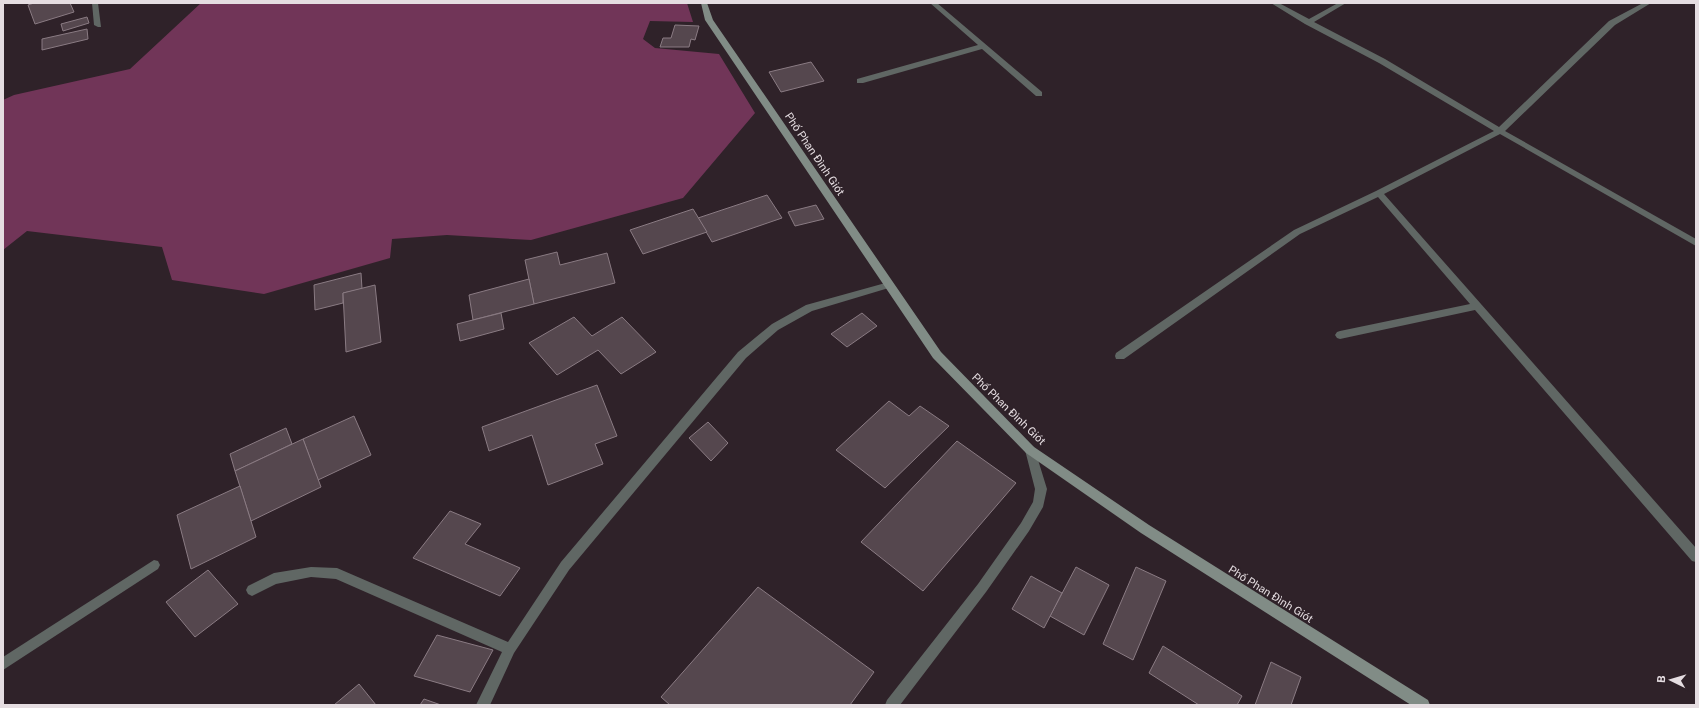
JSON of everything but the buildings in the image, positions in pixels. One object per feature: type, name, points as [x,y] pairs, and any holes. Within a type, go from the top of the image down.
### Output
[{"type":"street","points":[[95,3],[98,25]]},
{"type":"street","name":"Phố Phan Đình Giót","points":[[704,3],[709,20],[937,355],[1030,450],[1145,529],[1423,705]]},
{"type":"street","points":[[933,3],[1039,94]]},
{"type":"street","points":[[1274,3],[1382,61],[1500,131],[1696,243]]},
{"type":"street","points":[[1308,22],[1343,3]]},
{"type":"street","points":[[1120,356],[1297,232],[1379,193],[1500,131],[1612,23],[1648,3]]},
{"type":"street","points":[[860,81],[983,46]]},
{"type":"street","points":[[1379,193],[1696,557]]},
{"type":"street","points":[[483,705],[510,649],[565,566],[742,355],[775,327],[810,308],[889,285]]},
{"type":"street","points":[[1340,335],[1477,306]]},
{"type":"street","points":[[892,705],[982,588],[1025,527],[1039,503],[1041,489],[1030,450]]},
{"type":"street","points":[[3,664],[154,565]]},
{"type":"street","points":[[252,590],[274,579],[311,572],[337,574],[510,649]]},
{"type":"shaded area","points":[[201,3],[687,3],[693,22],[650,21],[643,39],[655,48],[719,54],[755,113],[683,198],[531,240],[447,235],[392,239],[390,258],[264,294],[172,280],[162,247],[27,231],[3,250],[3,100],[14,95],[130,69]]}]
